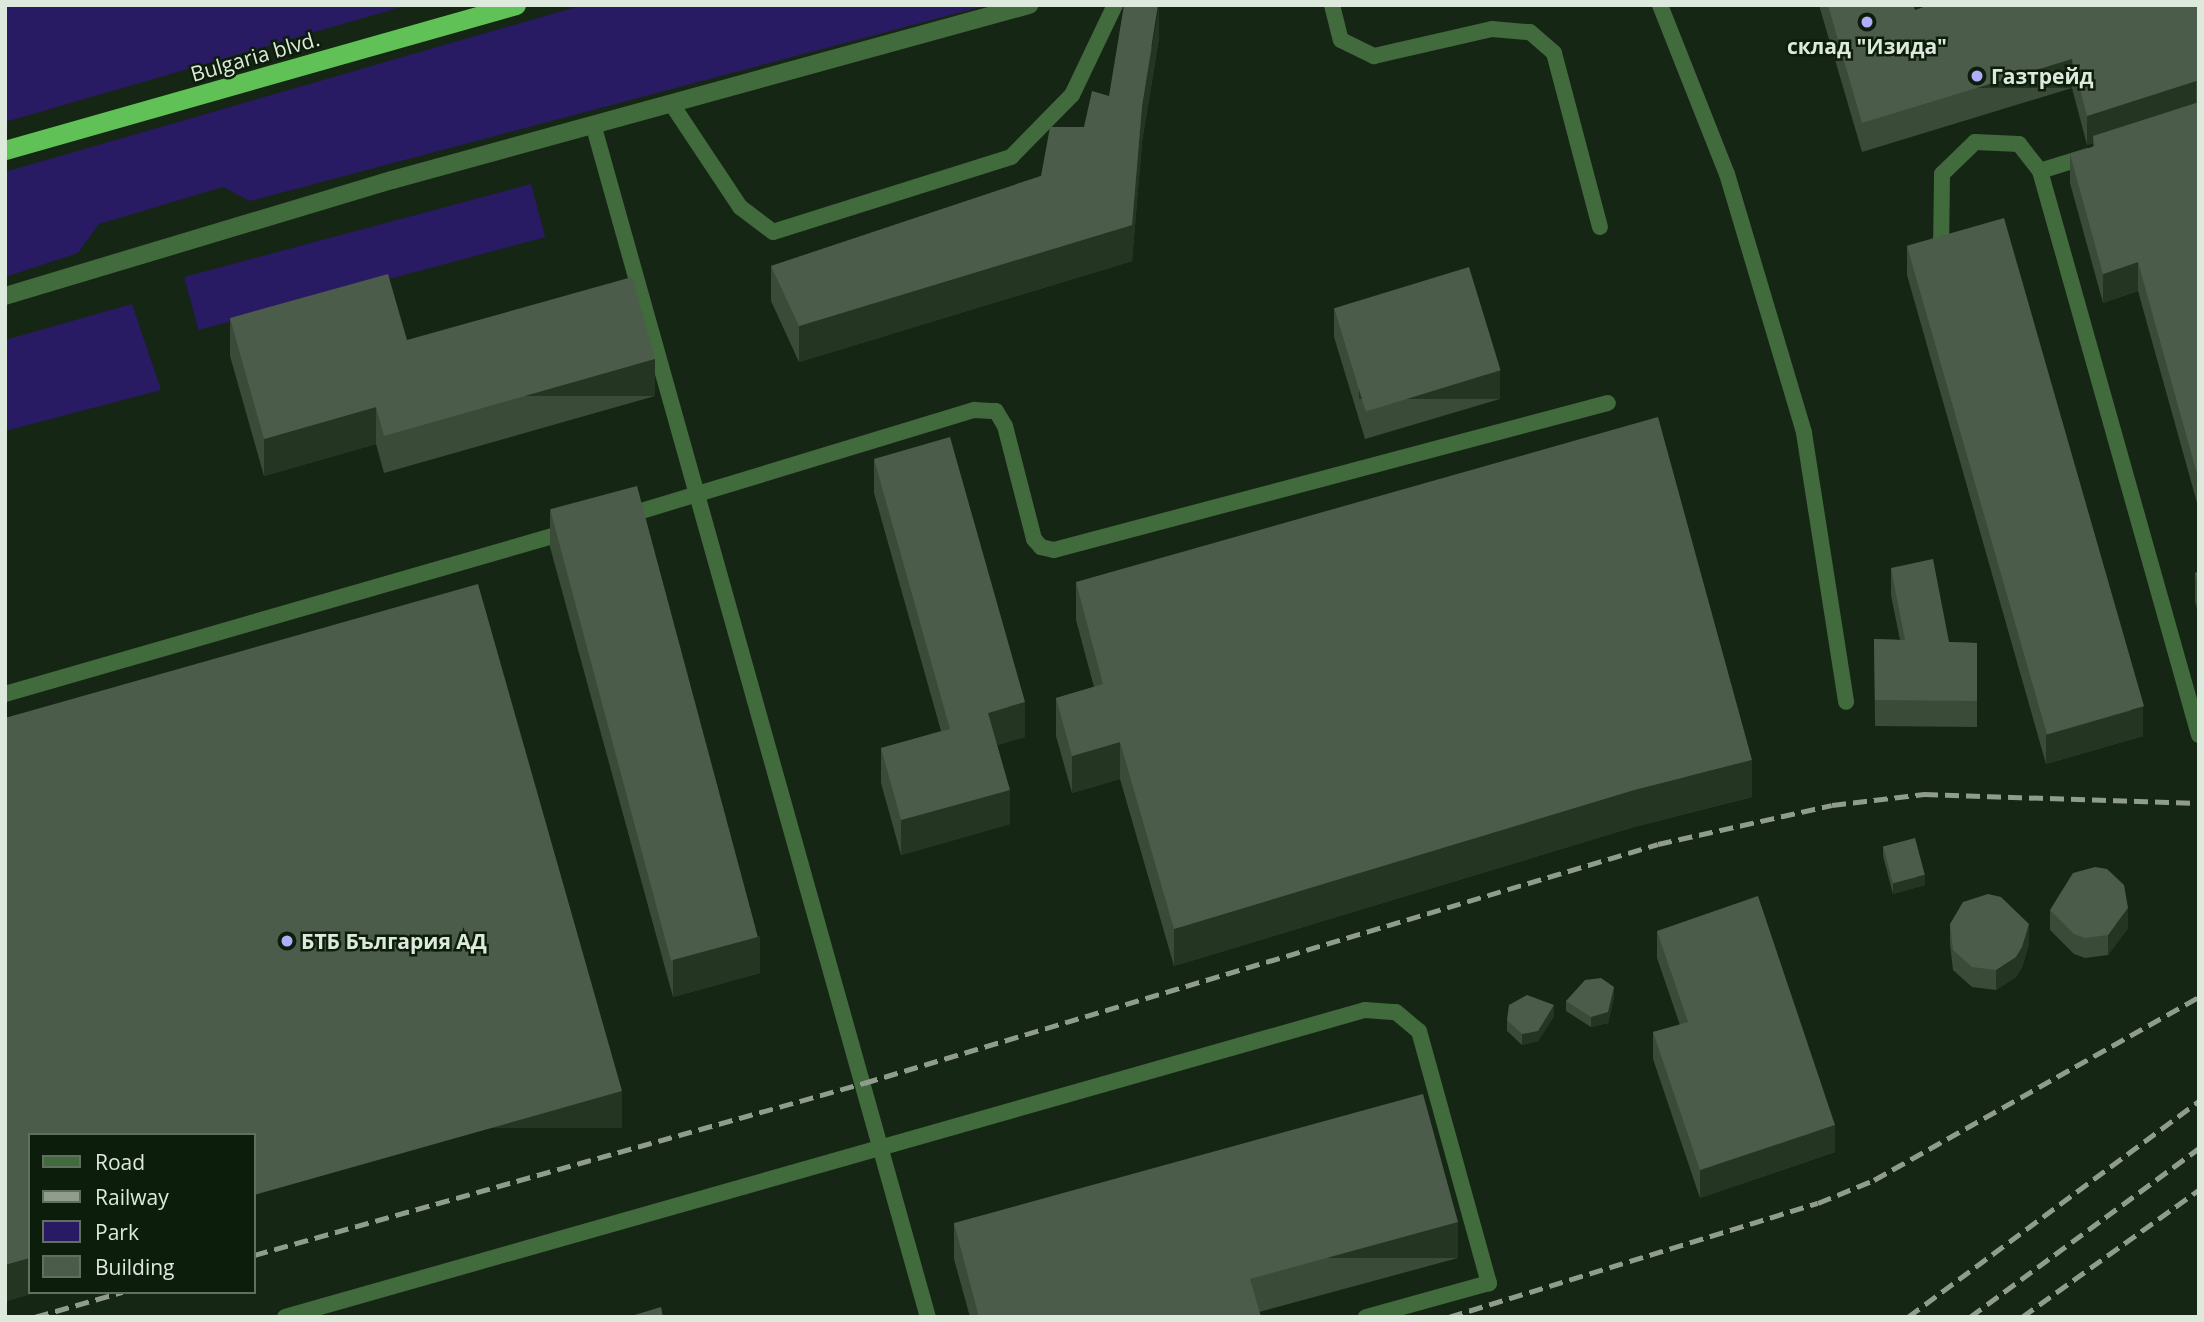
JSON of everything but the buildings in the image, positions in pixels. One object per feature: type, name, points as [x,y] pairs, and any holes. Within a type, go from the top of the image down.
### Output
[{"type":"highway","name":"Bulgaria blvd.","points":[[5,150],[516,5]]},
{"type":"street","points":[[5,296],[593,124],[1029,5]]},
{"type":"lane","points":[[671,103],[740,207],[773,232],[1010,157],[1072,95],[1115,5]]},
{"type":"lane","points":[[1332,5],[1341,40],[1374,56],[1492,29],[1530,32],[1554,53],[1600,227]]},
{"type":"lane","points":[[1660,5],[1727,174],[1804,433],[1846,702]]},
{"type":"lane","points":[[593,124],[928,1317]]},
{"type":"lane","points":[[1941,249],[1942,174],[1975,142],[2019,144],[2040,171],[2199,735]]},
{"type":"lane","points":[[2040,171],[2106,150]]},
{"type":"lane","points":[[5,694],[698,495],[974,410],[996,411],[1005,426],[1034,539],[1041,547],[1054,550],[1608,403]]},
{"type":"lane","points":[[285,1317],[883,1150],[1365,1010],[1395,1012],[1419,1031],[1489,1283],[1366,1317]]},
{"type":"green space","points":[[5,5],[408,5],[5,122]]},
{"type":"green space","points":[[583,5],[988,5],[250,201],[223,187],[99,224],[78,253],[5,277],[5,172]]},
{"type":"green space","points":[[531,184],[545,237],[198,330],[184,277]]},
{"type":"green space","points":[[132,304],[161,390],[5,431],[5,340]]},
{"type":"railway","points":[[256,1254],[864,1083],[1658,844],[1832,805],[1924,794],[2199,803]]},
{"type":"railway","points":[[1449,1317],[1818,1203],[1874,1180],[2199,997]]},
{"type":"railway","points":[[1908,1317],[2199,1101]]},
{"type":"railway","points":[[1970,1317],[2199,1148]]},
{"type":"railway","points":[[2022,1317],[2199,1190]]},
{"type":"railway","points":[[35,1317],[115,1294]]},
{"type":"place","name":"склад \"Изида\"","points":[[1867,22]]},
{"type":"place","name":"Газтрейд","points":[[1977,76]]},
{"type":"place","name":"БТБ България АД","points":[[287,941]]}]
